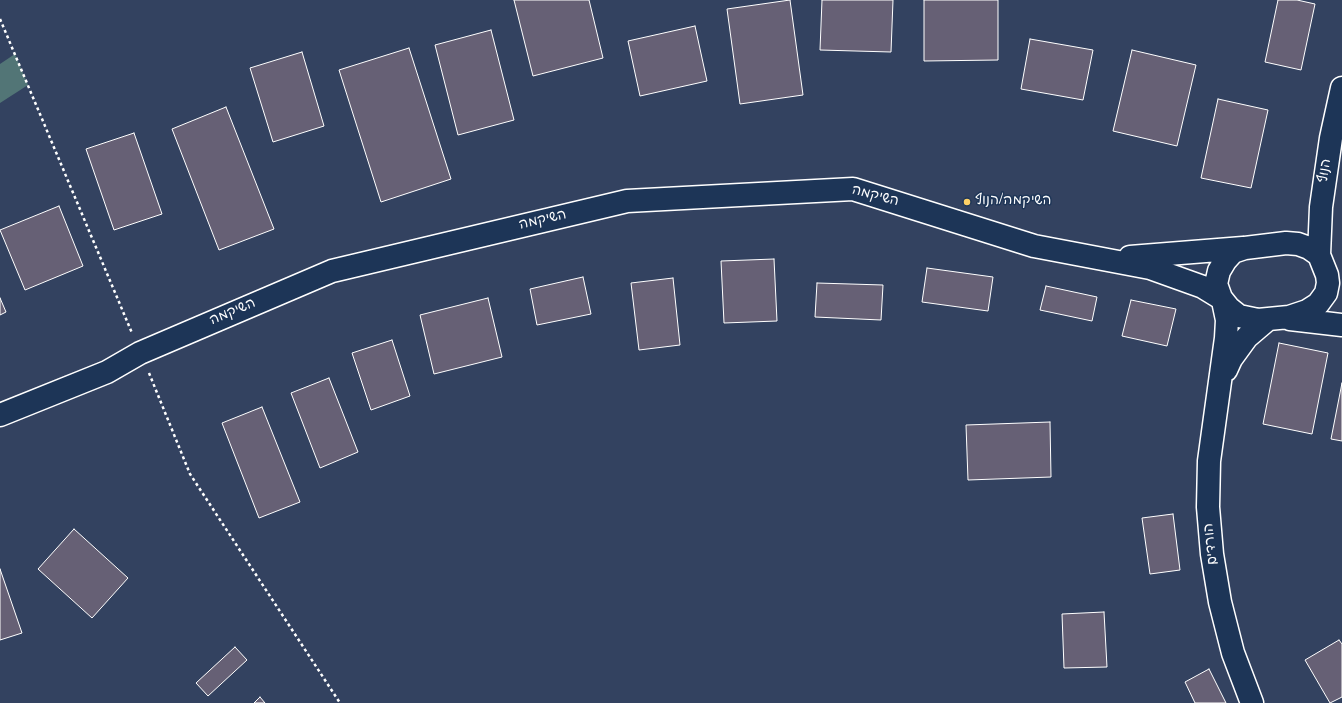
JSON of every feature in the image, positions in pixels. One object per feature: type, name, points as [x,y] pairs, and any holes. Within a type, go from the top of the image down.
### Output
[{"type":"street","name":"הנוף","points":[[1322,263],[1321,207],[1331,138],[1342,88]]},
{"type":"street","name":"השיקמה","points":[[0,415],[107,372],[140,353],[332,271],[626,201],[853,189],[1034,246],[1150,268],[1175,275],[1203,287],[1222,300]]},
{"type":"street","name":"הנוף","points":[[1286,243],[1305,233],[1316,221],[1321,207]]},
{"type":"street","points":[[1109,260],[1286,243],[1298,244],[1309,248],[1342,288]]},
{"type":"street","points":[[1245,248],[1233,252],[1225,261],[1216,284],[1222,300],[1239,316],[1342,325]]},
{"type":"street","points":[[1276,319],[1307,311],[1318,304],[1326,293],[1328,283],[1322,263]]},
{"type":"street","name":"הורדים","points":[[1222,300],[1227,320],[1226,338],[1209,461],[1208,507],[1212,554],[1220,602],[1233,653],[1252,703]]},
{"type":"street","name":"הורדים","points":[[1221,380],[1231,359],[1247,337],[1276,319]]},
{"type":"green space","points":[[15,54],[28,85],[0,103],[0,64]]},
{"type":"building","points":[[514,0],[589,0],[603,58],[533,76]]},
{"type":"building","points":[[790,0],[803,95],[740,104],[727,9]]},
{"type":"building","points":[[822,0],[893,0],[891,52],[820,50]]},
{"type":"building","points":[[924,0],[998,0],[998,60],[924,61]]},
{"type":"building","points":[[1278,0],[1297,0],[1315,4],[1301,70],[1265,62]]},
{"type":"building","points":[[695,26],[707,81],[640,96],[628,41]]},
{"type":"building","points":[[491,30],[514,120],[458,135],[435,45]]},
{"type":"building","points":[[1030,39],[1093,50],[1083,100],[1021,89]]},
{"type":"building","points":[[409,48],[451,179],[381,202],[339,70]]},
{"type":"building","points":[[1132,50],[1196,65],[1177,146],[1113,131]]},
{"type":"building","points":[[302,52],[324,126],[273,142],[250,68]]},
{"type":"building","points":[[1218,99],[1268,110],[1251,188],[1201,178]]},
{"type":"building","points":[[226,107],[274,229],[219,250],[172,129]]},
{"type":"building","points":[[134,133],[162,214],[114,230],[86,149]]},
{"type":"building","points":[[59,206],[83,266],[25,290],[0,230]]},
{"type":"building","points":[[774,259],[777,321],[724,323],[721,261]]},
{"type":"building","points":[[927,268],[993,277],[988,311],[922,302]]},
{"type":"building","points":[[583,277],[591,314],[537,325],[530,289]]},
{"type":"building","points":[[673,278],[680,345],[639,350],[631,283]]},
{"type":"building","points":[[817,283],[883,285],[881,320],[815,317]]},
{"type":"building","points":[[1046,286],[1097,297],[1092,321],[1040,310]]},
{"type":"building","points":[[0,298],[6,312],[0,315]]},
{"type":"building","points":[[488,298],[502,357],[434,374],[420,315]]},
{"type":"building","points":[[1131,300],[1176,309],[1167,346],[1122,336]]},
{"type":"building","points":[[392,340],[410,396],[371,410],[352,353]]},
{"type":"building","points":[[1279,343],[1328,353],[1312,434],[1263,424]]},
{"type":"building","points":[[329,378],[358,452],[320,468],[291,393]]},
{"type":"building","points":[[1342,383],[1342,441],[1331,439]]},
{"type":"building","points":[[262,407],[300,502],[259,518],[222,423]]},
{"type":"building","points":[[1050,422],[1051,477],[968,480],[966,425]]},
{"type":"building","points":[[1173,514],[1180,570],[1150,574],[1142,518]]},
{"type":"building","points":[[74,529],[128,578],[92,618],[38,569]]},
{"type":"building","points":[[0,569],[22,633],[0,640]]},
{"type":"building","points":[[1104,612],[1107,667],[1064,668],[1062,614]]},
{"type":"building","points":[[1339,640],[1342,644],[1342,697],[1330,703],[1305,660]]},
{"type":"building","points":[[235,647],[247,660],[208,696],[196,683]]},
{"type":"building","points":[[1209,669],[1226,703],[1195,703],[1185,682]]},
{"type":"building","points":[[260,697],[265,703],[254,703]]},
{"type":"place","name":"השיקמה/הנוף","points":[[967,202]]}]
